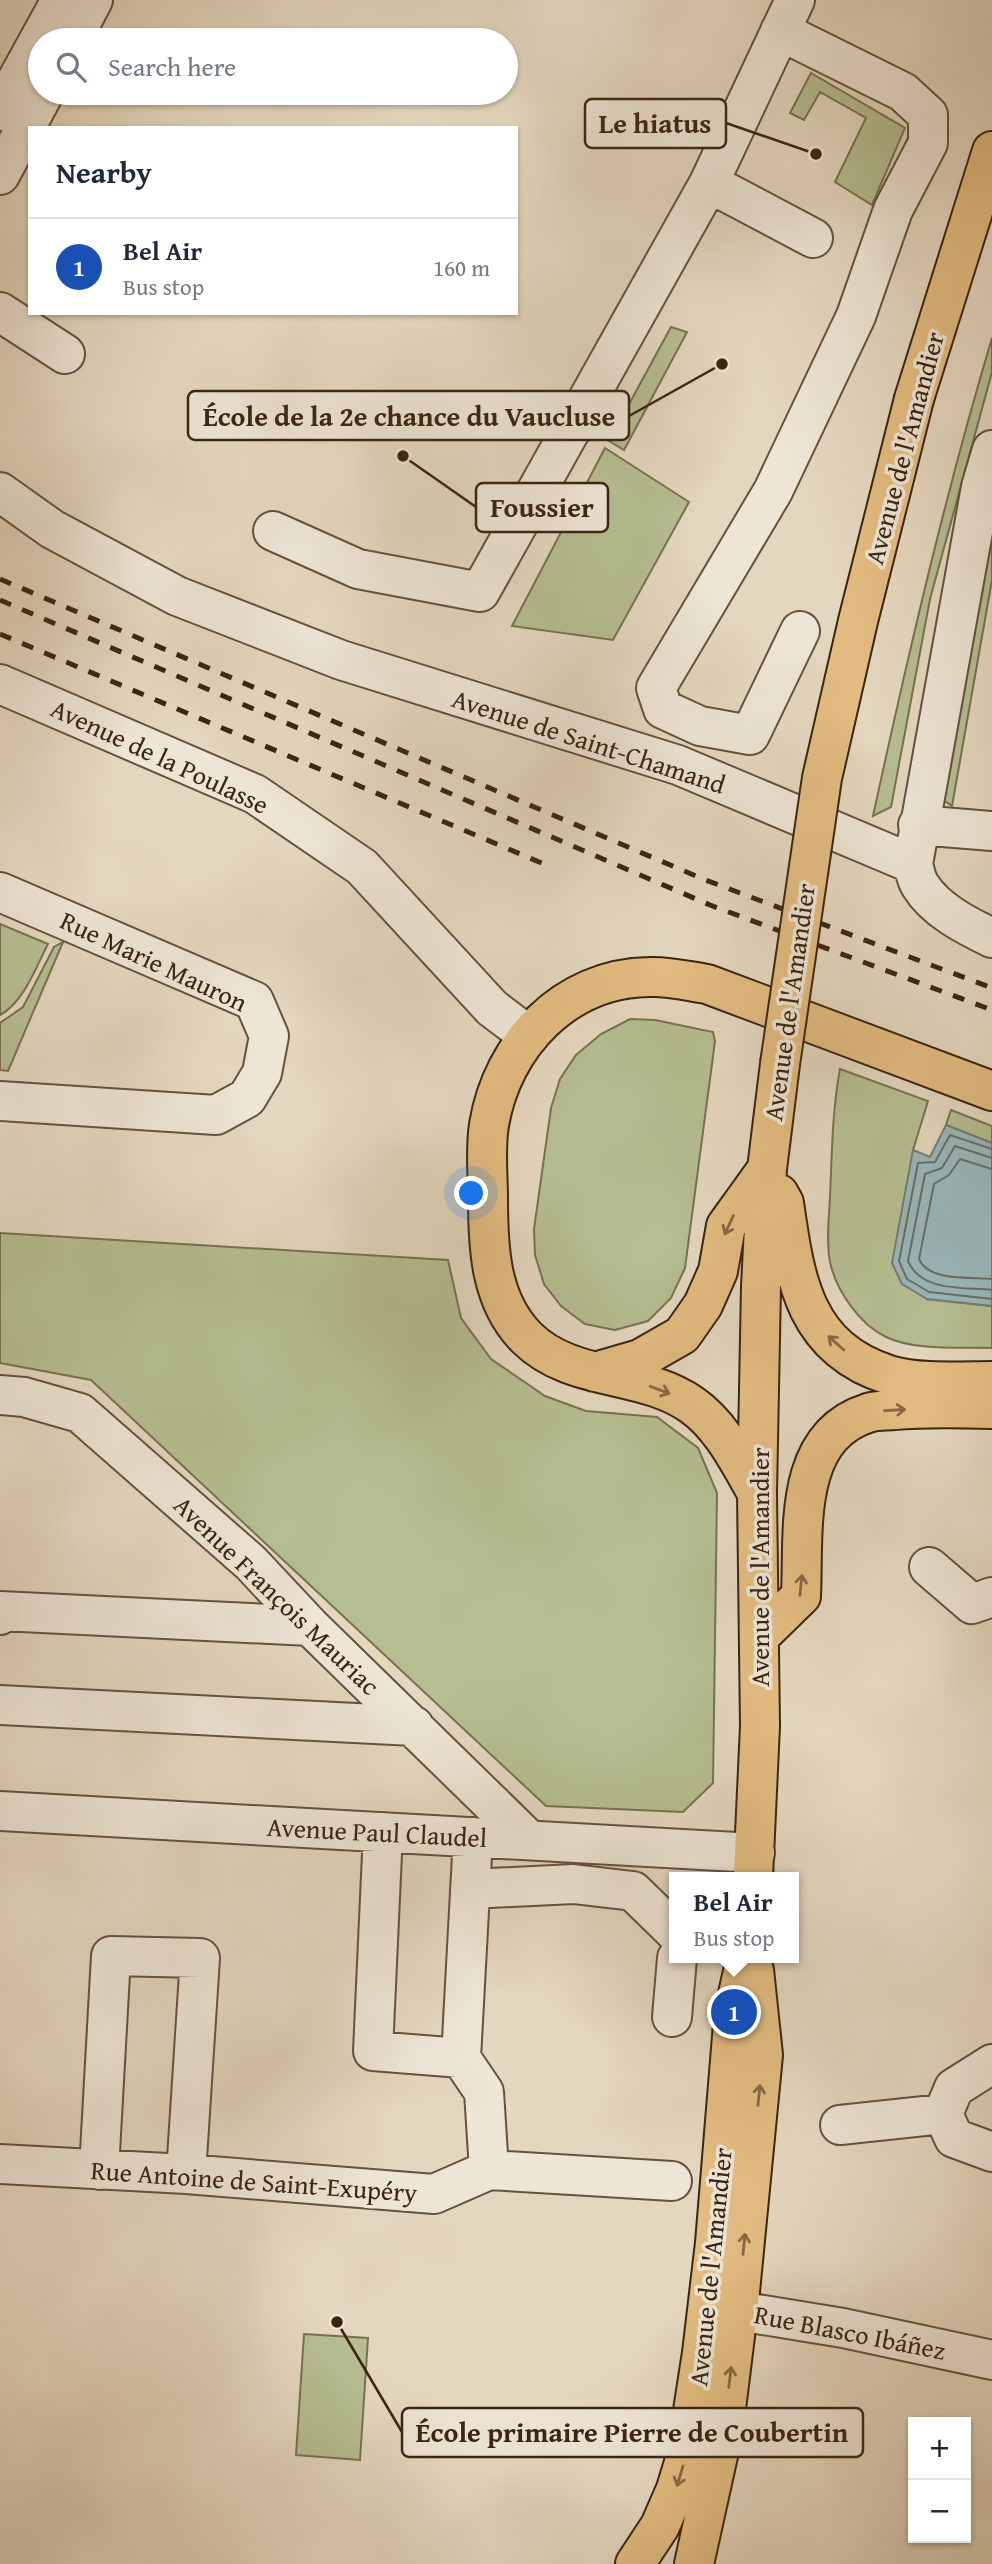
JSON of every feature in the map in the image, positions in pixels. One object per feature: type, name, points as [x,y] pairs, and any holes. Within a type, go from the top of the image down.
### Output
[{"type":"main road","name":"Avenue de l'Amandier","points":[[754,1865],[760,1726],[757,1493],[761,1286],[767,1169],[800,916],[821,778],[858,621],[914,400],[992,150]]},
{"type":"main road","points":[[757,1493],[728,1443],[707,1417],[691,1404],[660,1389],[595,1372],[547,1353],[526,1337],[506,1308],[492,1276],[488,1227],[488,1128],[496,1093],[509,1063],[547,1017],[575,997],[617,981],[647,976],[670,977],[707,984],[992,1091]]},
{"type":"main road","points":[[595,1372],[640,1359],[682,1335],[703,1305],[718,1271],[726,1226],[767,1169],[784,1203],[799,1288],[811,1317],[828,1336],[854,1360],[891,1376],[992,1381]]},
{"type":"main road","points":[[760,1636],[801,1596],[806,1495],[811,1468],[823,1443],[844,1423],[870,1412],[930,1407],[992,1409]]},
{"type":"main road","name":"Avenue de l'Amandier","points":[[695,2564],[723,2433],[723,2159],[734,2012],[745,1963]]},
{"type":"main road","name":"Avenue de l'Amandier","points":[[635,2564],[660,2526],[676,2489],[723,2309],[763,2055],[753,1963]]},
{"type":"street","points":[[46,28],[61,0]]},
{"type":"street","points":[[78,28],[93,0]]},
{"type":"street","points":[[273,531],[358,569],[480,592],[709,183],[788,16],[903,92],[928,115],[928,143],[893,210],[856,316],[773,491],[656,688],[663,709],[700,726],[750,735],[800,631]]},
{"type":"street","points":[[0,111],[28,60]]},
{"type":"street","points":[[0,175],[38,105]]},
{"type":"street","points":[[709,183],[813,238]]},
{"type":"street","points":[[0,312],[65,354]]},
{"type":"street","points":[[992,450],[981,487],[913,864],[919,885],[935,903],[970,927],[992,938]]},
{"type":"street","name":"Avenue de Saint-Chamand","points":[[0,492],[52,529],[177,596],[341,660],[677,765],[913,864]]},
{"type":"street","name":"Avenue de la Poulasse","points":[[0,684],[255,794],[362,867],[492,1008],[529,1037]]},
{"type":"street","points":[[918,825],[992,831]]},
{"type":"street","name":"Rue Marie Mauron","points":[[0,892],[254,1002],[269,1036],[262,1073],[247,1098],[216,1115],[0,1101]]},
{"type":"street","name":"Avenue François Mauriac","points":[[0,1395],[24,1396],[80,1413],[251,1563],[310,1626],[529,1840]]},
{"type":"street","points":[[929,1567],[986,1608]]},
{"type":"street","points":[[0,1615],[0,1611],[310,1626]]},
{"type":"street","points":[[0,1705],[414,1726]]},
{"type":"street","name":"Avenue Paul Claudel","points":[[0,1811],[529,1840],[754,1865]]},
{"type":"street","points":[[383,1832],[373,2051],[461,2058]]},
{"type":"street","points":[[473,1837],[461,2058],[484,2092],[489,2170]]},
{"type":"street","points":[[470,1889],[573,1884],[633,1891],[669,1926]]},
{"type":"street","points":[[99,2170],[111,1956],[200,1958],[186,2174]]},
{"type":"street","points":[[672,2017],[677,1963]]},
{"type":"street","points":[[992,2064],[954,2088],[943,2114],[954,2138],[992,2152]]},
{"type":"street","points":[[839,2125],[943,2114]]},
{"type":"street","name":"Rue Antoine de Saint-Exupéry","points":[[0,2164],[186,2174],[434,2194],[489,2170],[671,2181]]},
{"type":"street","name":"Rue Blasco Ibáñez","points":[[723,2309],[842,2328],[992,2360]]},
{"type":"green space","points":[[811,73],[905,128],[872,205],[835,182],[866,118],[820,92],[804,120],[790,113]]},
{"type":"green space","points":[[671,327],[687,332],[624,450],[609,441]]},
{"type":"green space","points":[[992,338],[992,372],[930,599],[891,807],[873,816],[928,576]]},
{"type":"green space","points":[[605,448],[689,502],[613,640],[512,626]]},
{"type":"green space","points":[[992,515],[992,580],[952,806],[942,799]]},
{"type":"green space","points":[[0,924],[48,944],[23,993],[0,1015]]},
{"type":"green space","points":[[63,942],[8,1071],[0,1070],[0,1023],[23,1007],[54,947]]},
{"type":"green space","points":[[630,1019],[655,1020],[713,1032],[715,1041],[685,1268],[671,1298],[648,1321],[615,1330],[585,1324],[561,1306],[544,1284],[535,1255],[534,1229],[551,1108],[560,1079],[576,1055],[601,1034]]},
{"type":"green space","points":[[840,1069],[928,1101],[913,1150],[927,1299],[992,1306],[992,1348],[938,1347],[910,1344],[886,1337],[858,1315],[837,1284],[830,1262],[828,1238],[834,1117]]},
{"type":"green space","points":[[951,1110],[992,1126],[992,1143],[946,1125]]},
{"type":"green space","points":[[0,1233],[448,1260],[461,1318],[491,1359],[545,1396],[586,1411],[657,1417],[698,1448],[717,1493],[713,1783],[683,1812],[546,1806],[91,1380],[0,1363]]},
{"type":"green space","points":[[304,2334],[368,2338],[360,2460],[296,2455]]},
{"type":"water","points":[[946,1125],[992,1143],[992,1306],[927,1299],[902,1284],[892,1263],[913,1150],[930,1157]]},
{"type":"railway","points":[[0,579],[703,879],[992,988]]},
{"type":"railway","points":[[0,600],[710,905],[992,1010]]},
{"type":"railway","points":[[0,634],[551,867]]},
{"type":"place","name":"Le hiatus","points":[[816,154]]},
{"type":"place","name":"École de la 2e chance du Vaucluse","points":[[722,364]]},
{"type":"place","name":"Foussier","points":[[403,456]]},
{"type":"place","name":"Bel Air","points":[[734,2012]]},
{"type":"place","name":"École primaire Pierre de Coubertin","points":[[337,2322]]}]
